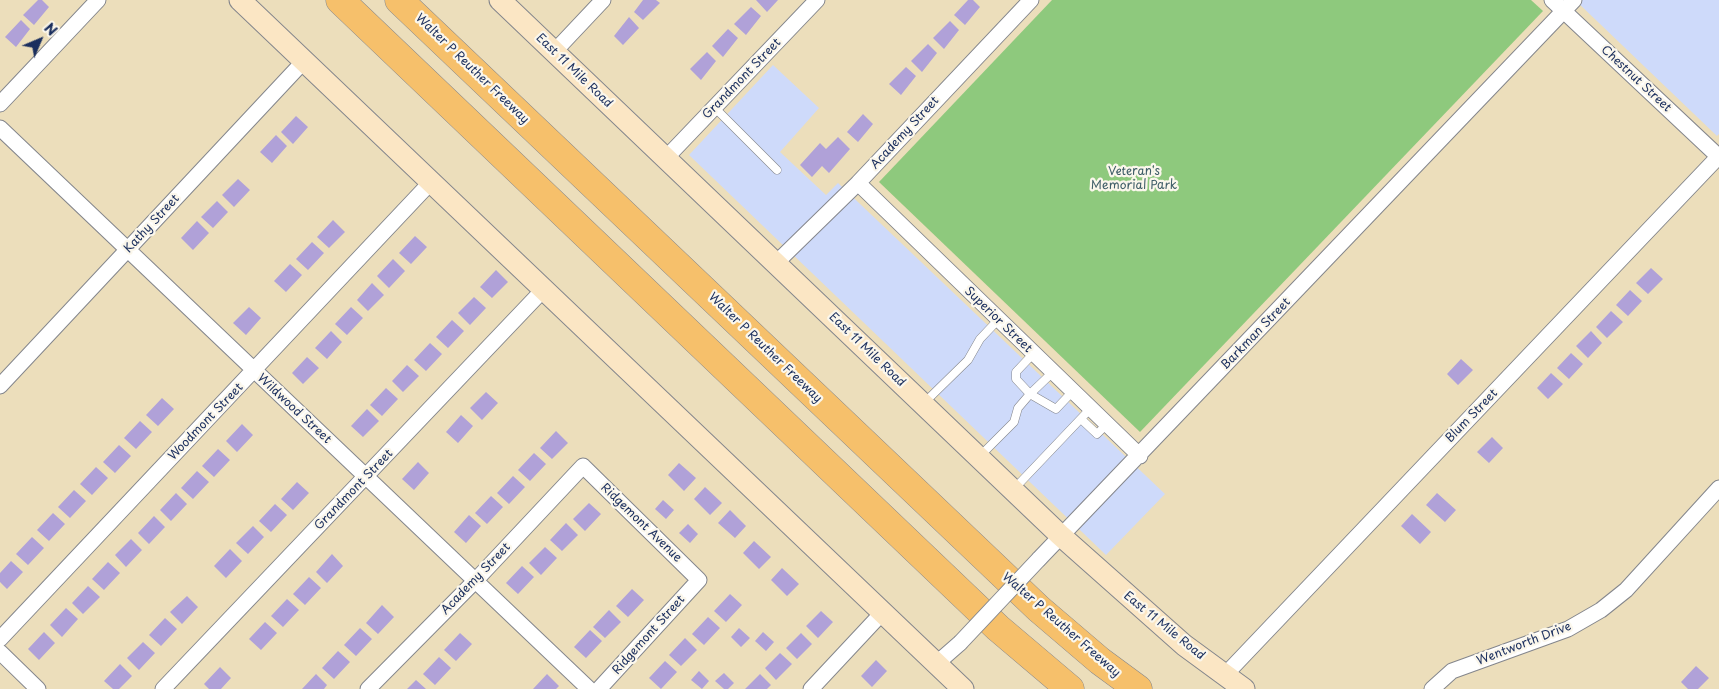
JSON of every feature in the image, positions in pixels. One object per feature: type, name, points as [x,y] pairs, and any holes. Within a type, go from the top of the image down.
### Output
[{"type":"highway","points":[[340,0],[978,608],[1032,658],[1070,689]]},
{"type":"highway","name":"Walter P Reuther Freeway","points":[[400,0],[1039,609],[1100,661],[1138,689]]},
{"type":"main road","points":[[240,0],[963,689]]},
{"type":"main road","name":"East 11 Mile Road","points":[[500,0],[1060,536],[1151,618],[1244,689]]},
{"type":"street","points":[[0,104],[98,0]]},
{"type":"street","points":[[554,52],[603,0]]},
{"type":"street","name":"Grandmont Street","points":[[666,158],[817,0]]},
{"type":"street","name":"Academy Street","points":[[776,263],[858,183],[1031,0]]},
{"type":"street","name":"Chestnut Street","points":[[1552,0],[1569,5],[1719,157]]},
{"type":"street","name":"Barkman Street","points":[[936,664],[960,643],[1060,536],[1140,456],[1569,5]]},
{"type":"street","name":"Kathy Street","points":[[0,386],[304,61]]},
{"type":"street","name":"Wildwood Street","points":[[0,128],[254,372],[589,689]]},
{"type":"street","name":"Blum Street","points":[[1225,675],[1719,157]]},
{"type":"street","name":"Woodmont Street","points":[[0,639],[254,372],[431,182]]},
{"type":"street","name":"Superior Street","points":[[858,183],[1073,391],[1086,414],[1107,424],[1140,456]]},
{"type":"street","name":"Grandmont Street","points":[[163,689],[367,477],[543,290]]},
{"type":"street","name":"Academy Street","points":[[368,689],[475,581],[582,466]]},
{"type":"street","name":"Ridgemont Avenue","points":[[582,466],[699,580]]},
{"type":"street","name":"Wentworth Drive","points":[[1437,687],[1452,671],[1568,629],[1600,610],[1626,590],[1719,488]]},
{"type":"street","name":"Ridgemont Street","points":[[600,689],[699,580]]},
{"type":"street","points":[[811,689],[883,612]]},
{"type":"street","points":[[0,652],[38,689]]},
{"type":"lane","points":[[715,108],[777,170]]},
{"type":"lane","points":[[923,404],[968,360],[980,339],[998,320]]},
{"type":"lane","points":[[1033,354],[1016,372],[1016,379],[1030,394],[1056,409],[1073,391]]},
{"type":"lane","points":[[979,458],[1014,422],[1018,408],[1030,394],[1053,372]]},
{"type":"lane","points":[[1013,490],[1086,414]]},
{"type":"shaded area","points":[[1575,0],[1719,0],[1719,134],[1717,136]]},
{"type":"shaded area","points":[[773,65],[819,108],[780,152],[826,195],[838,183],[1165,494],[1106,555],[689,155]]},
{"type":"green space","name":"Veteran's Memorial Park","points":[[1052,0],[1531,0],[1543,11],[1140,432],[879,182]]},
{"type":"building","points":[[38,0],[42,0],[49,7],[34,25],[23,15]]},
{"type":"building","points":[[643,0],[656,0],[660,3],[643,20],[634,12]]},
{"type":"building","points":[[756,0],[778,0],[767,12]]},
{"type":"building","points":[[968,0],[973,0],[980,7],[965,25],[954,15]]},
{"type":"building","points":[[751,7],[761,16],[746,35],[734,24]]},
{"type":"building","points":[[629,17],[639,28],[623,45],[614,36]]},
{"type":"building","points":[[21,20],[30,29],[16,47],[5,37]]},
{"type":"building","points":[[950,21],[959,30],[944,49],[933,38]]},
{"type":"building","points":[[728,29],[738,38],[723,57],[712,46]]},
{"type":"building","points":[[928,44],[937,53],[922,72],[911,61]]},
{"type":"building","points":[[707,52],[716,61],[701,80],[690,69]]},
{"type":"building","points":[[906,67],[916,76],[901,95],[889,84]]},
{"type":"building","points":[[863,114],[873,124],[858,142],[847,132]]},
{"type":"building","points":[[296,116],[308,127],[293,144],[281,132]]},
{"type":"building","points":[[276,135],[287,146],[272,163],[260,152]]},
{"type":"building","points":[[838,137],[850,149],[829,173],[822,166],[812,177],[800,165],[820,143],[826,149]]},
{"type":"building","points":[[238,179],[250,190],[234,207],[222,195]]},
{"type":"building","points":[[217,201],[228,212],[213,228],[201,217]]},
{"type":"building","points":[[333,220],[345,232],[329,248],[317,237]]},
{"type":"building","points":[[197,221],[209,233],[193,250],[181,238]]},
{"type":"building","points":[[415,236],[427,247],[411,264],[399,253]]},
{"type":"building","points":[[312,242],[324,253],[308,270],[296,259]]},
{"type":"building","points":[[393,259],[405,271],[389,288],[377,276]]},
{"type":"building","points":[[290,264],[302,275],[286,292],[274,281]]},
{"type":"building","points":[[1651,268],[1663,279],[1648,294],[1636,283]]},
{"type":"building","points":[[496,270],[508,282],[492,298],[480,287]]},
{"type":"building","points":[[372,283],[384,295],[368,311],[357,300]]},
{"type":"building","points":[[1630,290],[1642,301],[1628,316],[1616,305]]},
{"type":"building","points":[[474,297],[486,308],[470,325],[458,313]]},
{"type":"building","points":[[249,307],[261,318],[246,335],[233,323]]},
{"type":"building","points":[[351,307],[363,318],[347,335],[335,324]]},
{"type":"building","points":[[1611,311],[1623,322],[1607,338],[1596,327]]},
{"type":"building","points":[[452,320],[464,331],[448,348],[436,337]]},
{"type":"building","points":[[331,331],[342,342],[327,359],[315,348]]},
{"type":"building","points":[[1591,331],[1602,343],[1588,358],[1576,346]]},
{"type":"building","points":[[430,343],[442,354],[426,371],[414,360]]},
{"type":"building","points":[[1571,353],[1583,364],[1569,379],[1557,368]]},
{"type":"building","points":[[307,357],[319,368],[303,384],[292,373]]},
{"type":"building","points":[[1461,359],[1473,370],[1458,385],[1447,374]]},
{"type":"building","points":[[407,365],[419,376],[403,392],[392,381]]},
{"type":"building","points":[[1551,373],[1563,384],[1548,399],[1537,388]]},
{"type":"building","points":[[386,388],[398,399],[382,416],[370,405]]},
{"type":"building","points":[[486,392],[498,403],[482,420],[470,408]]},
{"type":"building","points":[[162,398],[174,409],[158,426],[146,415]]},
{"type":"building","points":[[367,409],[379,421],[363,437],[351,426]]},
{"type":"building","points":[[461,415],[473,426],[458,443],[446,432]]},
{"type":"building","points":[[140,421],[152,432],[136,449],[124,438]]},
{"type":"building","points":[[242,424],[253,435],[237,452],[226,441]]},
{"type":"building","points":[[556,431],[568,443],[552,459],[540,448]]},
{"type":"building","points":[[1492,437],[1503,448],[1489,463],[1477,452]]},
{"type":"building","points":[[119,445],[131,456],[115,473],[103,462]]},
{"type":"building","points":[[218,449],[230,460],[214,477],[202,466]]},
{"type":"building","points":[[534,453],[546,464],[530,481],[518,470]]},
{"type":"building","points":[[418,462],[429,473],[414,490],[402,479]]},
{"type":"building","points":[[679,463],[696,478],[684,491],[668,475]]},
{"type":"building","points":[[96,467],[108,478],[92,495],[80,484]]},
{"type":"building","points":[[197,471],[209,482],[193,499],[181,488]]},
{"type":"building","points":[[513,476],[525,487],[509,504],[497,493]]},
{"type":"building","points":[[297,482],[309,493],[293,510],[281,499]]},
{"type":"building","points":[[705,487],[722,503],[710,515],[694,499]]},
{"type":"building","points":[[74,490],[86,501],[70,518],[58,507]]},
{"type":"building","points":[[176,493],[187,504],[171,521],[160,510]]},
{"type":"building","points":[[1437,493],[1456,510],[1445,522],[1426,505]]},
{"type":"building","points":[[491,496],[503,507],[487,524],[475,513]]},
{"type":"building","points":[[663,500],[674,510],[666,519],[655,509]]},
{"type":"building","points":[[589,503],[601,514],[585,531],[573,519]]},
{"type":"building","points":[[275,504],[287,515],[271,532],[259,521]]},
{"type":"building","points":[[730,510],[746,526],[735,538],[718,523]]},
{"type":"building","points":[[53,513],[65,524],[49,541],[37,530]]},
{"type":"building","points":[[1412,514],[1431,532],[1420,544],[1401,526]]},
{"type":"building","points":[[469,515],[481,526],[466,543],[454,532]]},
{"type":"building","points":[[154,516],[165,527],[149,544],[138,533]]},
{"type":"building","points":[[566,523],[578,535],[562,551],[550,540]]},
{"type":"building","points":[[688,524],[698,534],[690,543],[679,533]]},
{"type":"building","points":[[253,526],[264,537],[248,554],[236,543]]},
{"type":"building","points":[[32,537],[44,548],[28,565],[16,554]]},
{"type":"building","points":[[131,539],[142,550],[126,567],[115,555]]},
{"type":"building","points":[[754,541],[771,557],[759,569],[743,553]]},
{"type":"building","points":[[545,547],[557,558],[541,575],[529,563]]},
{"type":"building","points":[[230,549],[242,561],[226,578],[214,566]]},
{"type":"building","points":[[332,554],[343,566],[327,583],[316,572]]},
{"type":"building","points":[[11,561],[23,572],[7,589],[0,582],[0,573]]},
{"type":"building","points":[[108,562],[120,573],[104,590],[92,579]]},
{"type":"building","points":[[522,566],[534,577],[518,594],[506,583]]},
{"type":"building","points":[[782,568],[799,584],[787,596],[771,580]]},
{"type":"building","points":[[309,577],[321,588],[305,605],[293,594]]},
{"type":"building","points":[[88,586],[100,597],[83,614],[72,603]]},
{"type":"building","points":[[632,589],[644,600],[628,617],[616,606]]},
{"type":"building","points":[[730,594],[742,605],[726,622],[714,611]]},
{"type":"building","points":[[187,596],[198,607],[182,624],[170,612]]},
{"type":"building","points":[[287,599],[299,610],[283,627],[271,616]]},
{"type":"building","points":[[382,605],[394,617],[378,634],[366,623]]},
{"type":"building","points":[[66,608],[78,619],[62,637],[50,625]]},
{"type":"building","points":[[609,610],[621,622],[605,638],[593,627]]},
{"type":"building","points":[[821,611],[833,622],[818,638],[806,626]]},
{"type":"building","points":[[708,617],[720,628],[704,645],[692,634]]},
{"type":"building","points":[[165,618],[177,629],[161,646],[149,635]]},
{"type":"building","points":[[265,622],[277,633],[261,650],[249,639]]},
{"type":"building","points":[[360,628],[372,639],[356,656],[344,645]]},
{"type":"building","points":[[739,628],[750,638],[741,647],[731,637]]},
{"type":"building","points":[[590,630],[602,641],[586,658],[574,647]]},
{"type":"building","points":[[44,632],[55,643],[39,660],[28,649]]},
{"type":"building","points":[[763,632],[774,642],[766,651],[755,641]]},
{"type":"building","points":[[460,633],[472,644],[456,661],[444,650]]},
{"type":"building","points":[[801,633],[812,644],[797,659],[786,648]]},
{"type":"building","points":[[685,638],[697,650],[681,666],[669,655]]},
{"type":"building","points":[[143,642],[155,653],[139,670],[127,658]]},
{"type":"building","points":[[338,651],[350,662],[334,679],[322,668]]},
{"type":"building","points":[[780,653],[792,664],[776,680],[765,668]]},
{"type":"building","points":[[439,657],[451,668],[435,685],[423,674]]},
{"type":"building","points":[[876,660],[887,671],[872,687],[861,676]]},
{"type":"building","points":[[665,661],[677,672],[661,689],[649,678]]},
{"type":"building","points":[[120,664],[132,676],[119,689],[113,689],[104,681]]},
{"type":"building","points":[[1696,666],[1709,678],[1698,689],[1688,689],[1681,682]]},
{"type":"building","points":[[220,667],[231,678],[221,689],[209,689],[204,684]]},
{"type":"building","points":[[699,671],[709,681],[702,689],[691,680]]},
{"type":"building","points":[[724,673],[734,683],[728,689],[724,689],[715,681]]},
{"type":"building","points":[[316,674],[327,685],[324,689],[302,689]]},
{"type":"building","points":[[547,674],[559,686],[556,689],[533,689]]},
{"type":"building","points":[[760,674],[771,685],[767,689],[745,689]]},
{"type":"building","points":[[416,680],[426,689],[407,689]]}]
